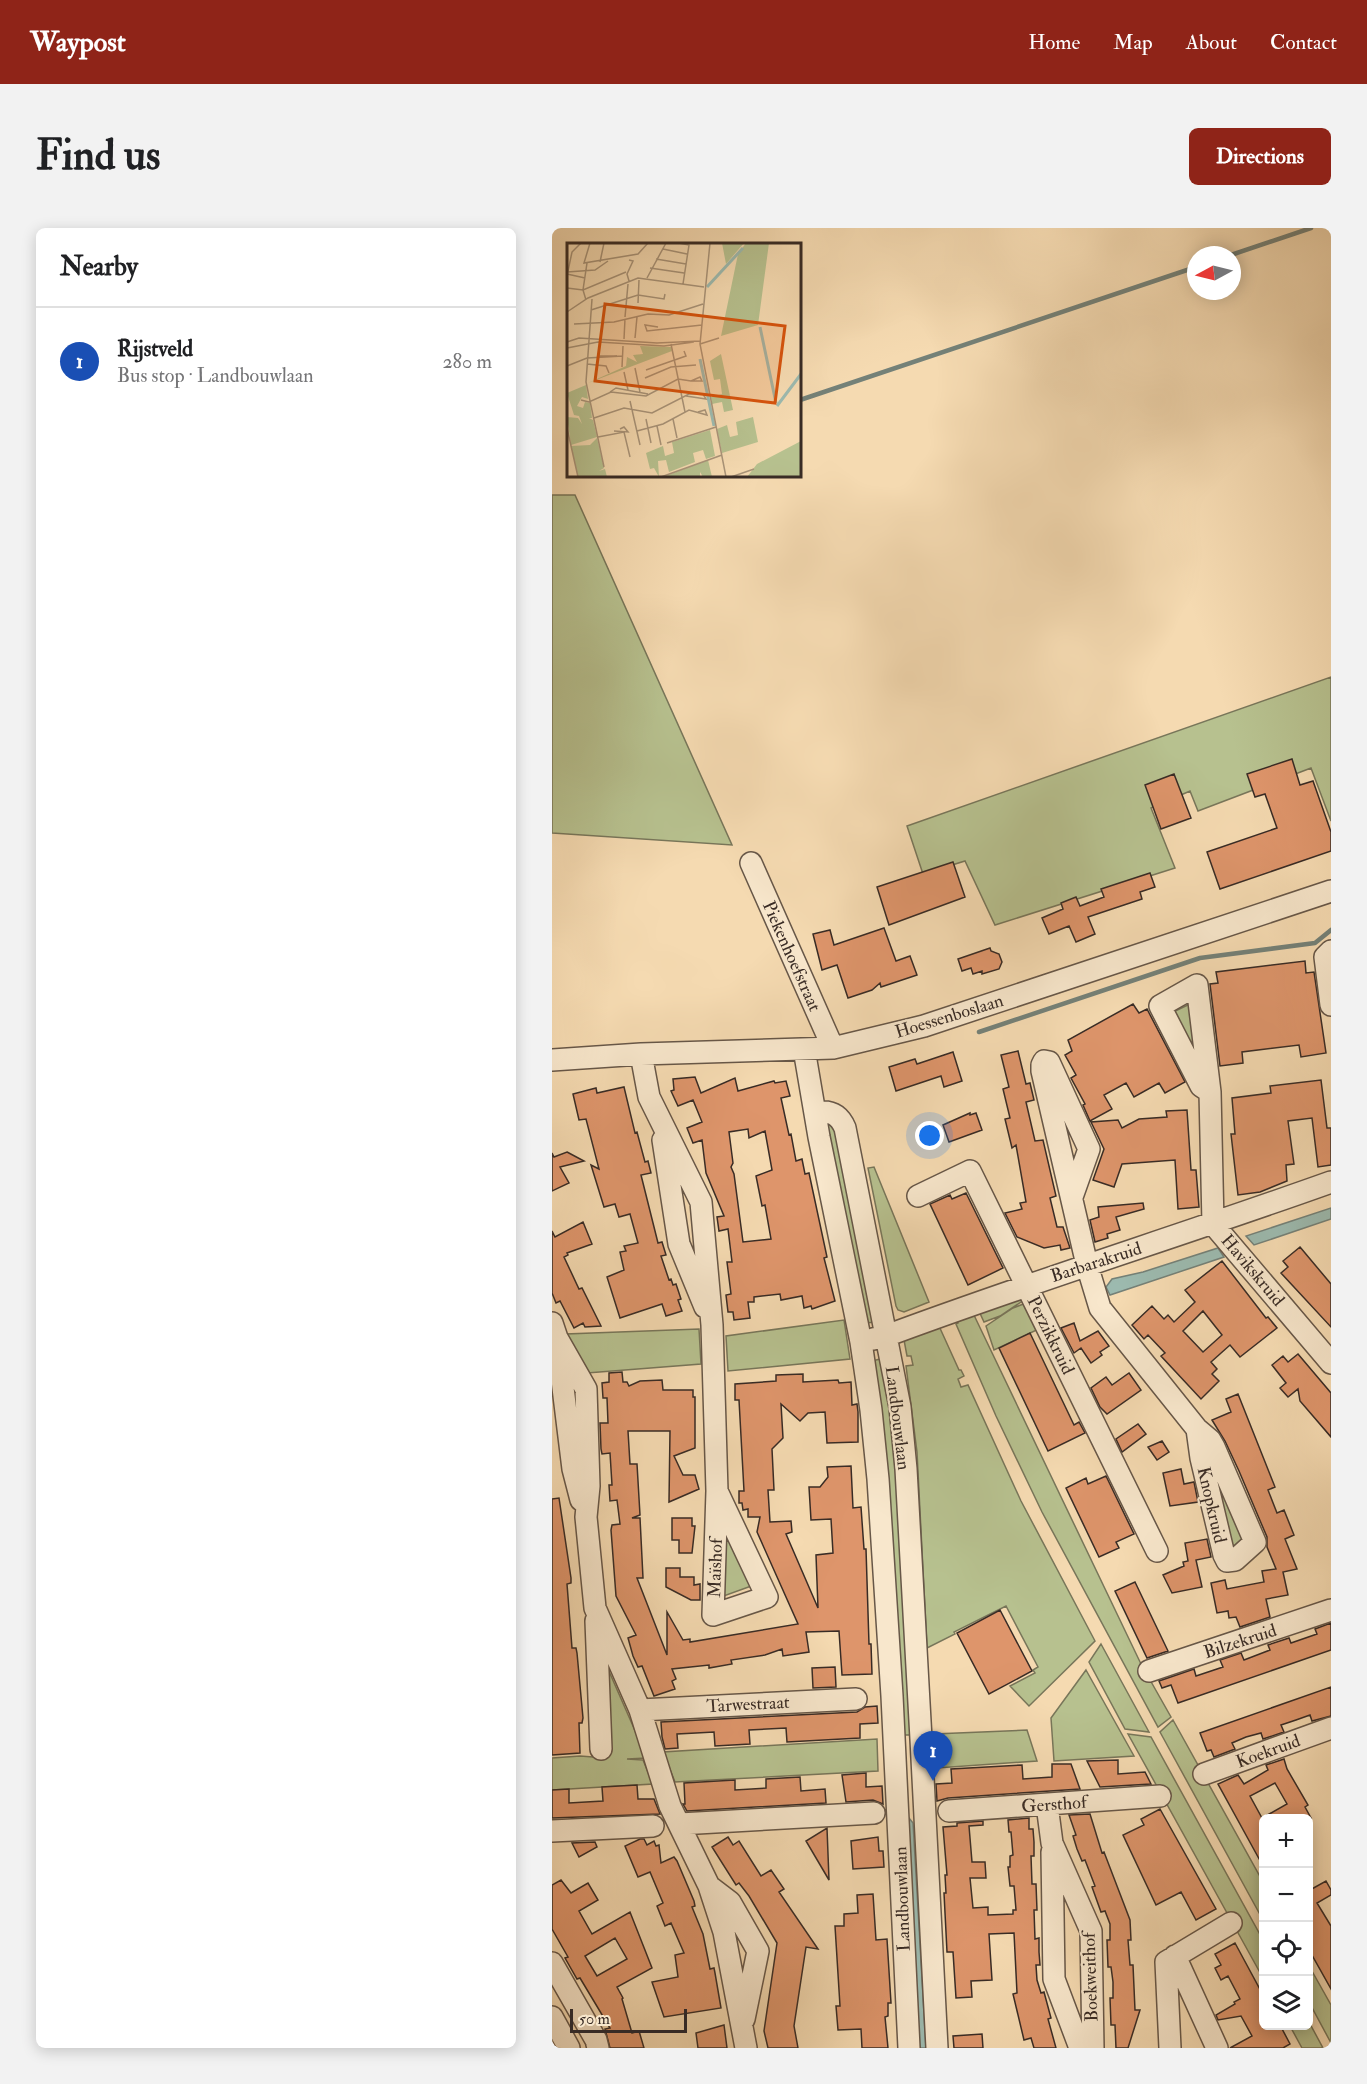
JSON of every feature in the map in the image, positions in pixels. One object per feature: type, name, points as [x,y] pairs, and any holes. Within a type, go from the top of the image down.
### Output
[{"type":"street","name":"Piekenhoefstraat","points":[[751,863],[833,1048]]},
{"type":"street","name":"Hoessenboslaan","points":[[552,1060],[641,1054],[833,1048],[924,1026],[1331,891]]},
{"type":"street","points":[[1331,951],[1325,957],[1331,1005]]},
{"type":"street","name":"Landbouwlaan","points":[[804,1049],[861,1342],[871,1410],[878,1479],[909,2048]]},
{"type":"street","name":"Maïshof","points":[[641,1054],[649,1097],[700,1202],[712,1325],[717,1491],[713,1616],[767,1597],[717,1491]]},
{"type":"street","name":"Knopkruid","points":[[1072,1197],[1089,1149],[1049,1062],[1044,1061],[1041,1071],[1087,1265],[1100,1308],[1214,1447],[1255,1542],[1235,1560],[1227,1561],[1224,1555],[1201,1458],[1197,1429]]},
{"type":"street","name":"Havikskruid","points":[[1210,1092],[1213,1224],[1331,1363]]},
{"type":"street","name":"Landbouwlaan","points":[[815,1113],[832,1112],[842,1119],[845,1128],[900,1407],[906,1469],[937,2048]]},
{"type":"street","name":"Perzikkruid","points":[[918,1196],[970,1171],[1157,1551]]},
{"type":"street","name":"Barbarakruid","points":[[861,1342],[886,1336],[1026,1285],[1213,1224],[1331,1182]]},
{"type":"street","points":[[554,1330],[586,1389],[589,1486],[586,1517],[595,1608],[601,1749]]},
{"type":"street","points":[[595,1608],[640,1710],[670,1806],[709,1886],[724,1932],[744,2038]]},
{"type":"street","name":"Bilzekruid","points":[[1149,1671],[1331,1610]]},
{"type":"street","name":"Tarwestraat","points":[[640,1710],[856,1698]]},
{"type":"street","name":"Koekruid","points":[[1204,1774],[1331,1728]]},
{"type":"street","points":[[894,1750],[922,1750]]},
{"type":"street","name":"Gersthof","points":[[949,1811],[1160,1796]]},
{"type":"street","name":"Boekweithof","points":[[1047,1804],[1052,1842],[1054,1979],[1080,2048]]},
{"type":"street","points":[[680,1824],[874,1813]]},
{"type":"street","points":[[552,1831],[653,1826]]},
{"type":"street","name":"Boekweithof","points":[[1052,1842],[1091,1931],[1093,2048]]},
{"type":"street","points":[[709,1886],[730,1902],[758,1951],[744,2038]]},
{"type":"street","points":[[1170,2048],[1166,1962],[1231,1923]]},
{"type":"street","points":[[1175,1956],[1217,2048]]},
{"type":"street","points":[[552,1963],[596,2040],[598,2048]]},
{"type":"street","points":[[552,2017],[569,2048]]},
{"type":"green space","points":[[552,495],[575,495],[732,845],[552,833]]},
{"type":"green space","points":[[1331,677],[1331,821],[1311,768],[1198,811],[1190,791],[1151,808],[1175,868],[995,925],[965,861],[923,874],[907,826]]},
{"type":"green space","points":[[1194,1002],[1203,1076],[1169,1014]]},
{"type":"green space","points":[[834,1120],[877,1322],[864,1323],[826,1121]]},
{"type":"green space","points":[[874,1167],[929,1302],[904,1312],[898,1310],[896,1306],[868,1168]]},
{"type":"green space","points":[[1025,1293],[1024,1300],[1000,1316],[984,1322],[978,1309]]},
{"type":"green space","points":[[1026,1303],[1041,1328],[994,1350],[986,1326],[1013,1308]]},
{"type":"green space","points":[[972,1311],[1141,1664],[1171,1717],[1158,1727],[1042,1512],[996,1416],[956,1324],[958,1323],[955,1317]]},
{"type":"green space","points":[[844,1320],[850,1359],[728,1371],[726,1336]]},
{"type":"green space","points":[[939,1326],[964,1376],[958,1379],[961,1387],[968,1385],[1021,1501],[1095,1641],[1029,1706],[1010,1686],[1035,1673],[1033,1670],[1038,1667],[1006,1606],[927,1648],[917,1452],[906,1366],[913,1365],[911,1356],[907,1356],[904,1340]]},
{"type":"green space","points":[[699,1329],[701,1364],[587,1373],[566,1334]]},
{"type":"green space","points":[[884,1358],[896,1407],[915,1735],[898,1735],[872,1361]]},
{"type":"green space","points":[[1208,1449],[1244,1539],[1228,1551]]},
{"type":"green space","points":[[724,1520],[754,1585],[721,1597]]},
{"type":"green space","points":[[1101,1644],[1149,1732],[1125,1729],[1089,1662]]},
{"type":"green space","points":[[601,1653],[647,1758],[627,1759],[643,1760],[653,1784],[552,1790],[552,1758],[580,1756],[606,1758]]},
{"type":"green space","points":[[1086,1670],[1134,1756],[1054,1761],[1051,1718]]},
{"type":"green space","points":[[1173,1720],[1259,1875],[1259,1913],[1160,1732]]},
{"type":"green space","points":[[1027,1730],[1037,1761],[937,1768],[934,1734]]},
{"type":"green space","points":[[1128,1734],[1151,1737],[1259,1933],[1259,1971]]},
{"type":"green space","points":[[877,1739],[878,1771],[675,1782],[663,1752]]},
{"type":"green space","points":[[1313,1973],[1331,2005],[1331,2043],[1313,2009]]},
{"type":"green space","points":[[1313,2029],[1323,2048],[1302,2048],[1292,2030]]},
{"type":"water","points":[[1331,1208],[1331,1219],[1254,1245],[1246,1236]]},
{"type":"water","points":[[1218,1248],[1224,1257],[1110,1295],[1106,1287],[1112,1279],[1143,1272]]},
{"type":"water","points":[[909,1818],[913,1823],[926,2048],[917,2048],[906,1819]]},
{"type":"building","points":[[1292,759],[1300,785],[1313,781],[1331,832],[1331,851],[1220,889],[1207,852],[1277,828],[1265,794],[1255,797],[1247,774]]},
{"type":"building","points":[[1174,774],[1191,818],[1161,829],[1145,785]]},
{"type":"building","points":[[953,862],[965,897],[889,925],[877,887]]},
{"type":"building","points":[[1150,873],[1155,887],[1140,892],[1142,899],[1088,917],[1095,934],[1076,942],[1069,926],[1049,934],[1042,918],[1063,909],[1061,903],[1076,897],[1080,906],[1104,897],[1101,889]]},
{"type":"building","points":[[884,928],[896,961],[910,956],[917,975],[881,987],[880,983],[872,990],[848,998],[837,965],[822,970],[813,934],[830,930],[834,945]]},
{"type":"building","points":[[990,948],[991,951],[999,954],[1002,962],[999,969],[982,974],[982,971],[973,974],[971,968],[962,971],[958,959]]},
{"type":"building","points":[[1305,961],[1306,973],[1314,972],[1326,1053],[1301,1057],[1299,1045],[1242,1052],[1243,1063],[1220,1066],[1210,984],[1218,983],[1216,972]]},
{"type":"building","points":[[1133,1004],[1139,1013],[1147,1009],[1185,1082],[1165,1093],[1159,1083],[1134,1097],[1126,1083],[1104,1095],[1112,1109],[1090,1121],[1083,1105],[1085,1104],[1071,1078],[1076,1075],[1065,1055],[1072,1051],[1068,1040]]},
{"type":"building","points":[[1018,1051],[1026,1084],[1030,1083],[1034,1100],[1026,1102],[1035,1141],[1043,1140],[1056,1196],[1050,1198],[1057,1227],[1063,1227],[1070,1248],[1061,1250],[1060,1245],[1044,1248],[1017,1237],[1005,1213],[1022,1209],[1020,1203],[1026,1202],[1016,1145],[1012,1148],[1005,1119],[1010,1118],[1003,1089],[1009,1087],[1001,1055]]},
{"type":"building","points":[[953,1052],[962,1081],[944,1087],[941,1076],[896,1091],[889,1067],[915,1059],[917,1064]]},
{"type":"building","points":[[695,1077],[701,1093],[735,1078],[738,1091],[774,1081],[775,1083],[786,1081],[790,1096],[781,1098],[789,1135],[791,1134],[796,1161],[802,1159],[805,1174],[809,1173],[827,1257],[824,1258],[835,1301],[812,1309],[811,1306],[804,1308],[802,1296],[781,1300],[780,1294],[754,1297],[754,1302],[748,1302],[750,1318],[734,1320],[733,1312],[728,1312],[726,1295],[731,1294],[727,1262],[732,1262],[728,1229],[719,1231],[717,1217],[724,1216],[706,1173],[702,1140],[693,1143],[687,1128],[702,1122],[693,1100],[678,1106],[671,1091],[674,1090],[673,1079]],"holes":[[[748,1129],[749,1138],[765,1131],[772,1170],[756,1176],[762,1206],[765,1205],[771,1239],[743,1242],[734,1174],[731,1167],[733,1163],[729,1132]]]},
{"type":"building","points":[[1321,1080],[1327,1128],[1331,1128],[1331,1165],[1318,1167],[1312,1118],[1288,1121],[1294,1164],[1286,1165],[1287,1181],[1260,1192],[1238,1195],[1231,1134],[1235,1134],[1232,1098],[1271,1093],[1270,1086]]},
{"type":"building","points":[[624,1087],[635,1133],[637,1132],[645,1162],[648,1161],[651,1173],[641,1175],[658,1243],[662,1242],[666,1255],[661,1256],[669,1280],[671,1279],[673,1285],[676,1284],[681,1299],[678,1300],[682,1311],[666,1316],[662,1304],[620,1318],[607,1277],[624,1270],[620,1252],[626,1251],[624,1246],[638,1243],[630,1214],[619,1217],[615,1204],[604,1207],[591,1165],[599,1169],[586,1119],[579,1120],[573,1094],[596,1088],[597,1093]]},
{"type":"building","points":[[1187,1110],[1191,1170],[1196,1170],[1199,1207],[1178,1209],[1175,1160],[1122,1164],[1114,1187],[1093,1180],[1104,1149],[1091,1122],[1118,1120],[1122,1128],[1139,1119],[1167,1117],[1166,1111]]},
{"type":"building","points":[[970,1113],[970,1115],[976,1113],[982,1130],[949,1142],[943,1125]]},
{"type":"building","points":[[567,1152],[584,1161],[560,1167],[569,1183],[552,1191],[552,1153],[554,1157]]},
{"type":"building","points":[[966,1193],[1003,1268],[968,1285],[930,1204],[950,1195],[952,1199]]},
{"type":"building","points":[[1143,1203],[1144,1209],[1116,1217],[1120,1230],[1107,1234],[1108,1238],[1095,1242],[1090,1220],[1099,1217],[1098,1207]]},
{"type":"building","points":[[583,1222],[592,1244],[567,1253],[568,1255],[564,1257],[579,1289],[582,1288],[601,1326],[585,1327],[583,1323],[574,1328],[560,1301],[556,1303],[552,1293],[552,1231],[555,1237]]},
{"type":"building","points":[[1300,1247],[1331,1284],[1331,1327],[1281,1273],[1288,1267],[1283,1261]]},
{"type":"building","points":[[1222,1261],[1266,1318],[1268,1317],[1277,1328],[1240,1357],[1230,1345],[1211,1362],[1217,1369],[1212,1374],[1219,1381],[1201,1399],[1161,1356],[1165,1353],[1148,1335],[1144,1339],[1132,1325],[1152,1306],[1164,1319],[1168,1315],[1174,1322],[1195,1302],[1185,1290]],"holes":[[[1203,1311],[1222,1335],[1203,1352],[1183,1331]]]},
{"type":"building","points":[[1074,1323],[1080,1341],[1098,1331],[1109,1346],[1100,1352],[1102,1355],[1091,1363],[1081,1348],[1074,1353],[1061,1328]]},
{"type":"building","points":[[1030,1333],[1074,1425],[1079,1422],[1085,1433],[1048,1451],[999,1348]]},
{"type":"building","points":[[1298,1354],[1331,1393],[1331,1437],[1300,1401],[1298,1389],[1288,1397],[1280,1388],[1286,1383],[1272,1365],[1283,1356],[1288,1362]]},
{"type":"building","points":[[622,1372],[623,1382],[627,1382],[629,1386],[640,1381],[662,1380],[663,1390],[693,1390],[693,1397],[695,1397],[695,1448],[674,1456],[683,1475],[695,1475],[699,1489],[669,1502],[670,1431],[628,1431],[630,1464],[637,1464],[640,1515],[632,1518],[640,1518],[643,1578],[637,1578],[667,1655],[667,1612],[683,1640],[690,1639],[690,1642],[798,1624],[757,1532],[760,1517],[748,1517],[748,1509],[743,1510],[742,1503],[739,1503],[739,1491],[744,1491],[739,1400],[735,1400],[735,1384],[776,1381],[776,1375],[803,1374],[803,1382],[838,1380],[839,1383],[851,1382],[852,1405],[857,1404],[858,1412],[858,1442],[827,1443],[825,1412],[808,1413],[800,1421],[781,1404],[783,1438],[772,1449],[774,1490],[768,1490],[770,1522],[791,1521],[792,1532],[786,1534],[818,1608],[816,1555],[833,1553],[831,1519],[811,1520],[809,1487],[820,1487],[828,1477],[827,1467],[851,1466],[853,1508],[861,1507],[864,1549],[866,1549],[872,1674],[842,1675],[839,1631],[806,1632],[809,1652],[783,1656],[782,1649],[765,1655],[731,1660],[732,1664],[709,1668],[709,1665],[672,1669],[676,1679],[672,1681],[675,1689],[654,1696],[642,1666],[638,1667],[633,1656],[628,1638],[636,1635],[616,1596],[611,1530],[612,1525],[620,1524],[617,1500],[610,1501],[609,1485],[612,1485],[610,1453],[602,1454],[601,1449],[600,1423],[608,1423],[607,1398],[603,1398],[602,1383],[609,1382],[609,1373]]},
{"type":"building","points":[[1129,1373],[1141,1390],[1107,1414],[1100,1407],[1091,1388],[1106,1377],[1112,1385]]},
{"type":"building","points":[[1238,1394],[1275,1487],[1268,1490],[1277,1513],[1284,1510],[1294,1535],[1285,1539],[1297,1569],[1283,1572],[1288,1595],[1266,1599],[1270,1617],[1240,1627],[1236,1617],[1229,1618],[1228,1611],[1217,1613],[1211,1583],[1225,1580],[1227,1589],[1264,1582],[1262,1571],[1276,1569],[1267,1547],[1267,1537],[1239,1471],[1212,1420],[1231,1412],[1226,1399]]},
{"type":"building","points":[[1138,1424],[1146,1434],[1122,1452],[1116,1439]]},
{"type":"building","points":[[1162,1441],[1169,1452],[1157,1460],[1148,1447]]},
{"type":"building","points":[[1181,1469],[1184,1484],[1194,1482],[1198,1502],[1170,1506],[1163,1473]]},
{"type":"building","points":[[1106,1476],[1134,1534],[1116,1542],[1119,1548],[1099,1557],[1066,1488],[1086,1478],[1088,1484]]},
{"type":"building","points":[[559,1498],[571,1578],[571,1583],[567,1584],[572,1648],[576,1648],[577,1653],[583,1718],[582,1723],[579,1723],[580,1753],[552,1755],[552,1499]]},
{"type":"building","points":[[672,1518],[692,1518],[692,1526],[695,1526],[692,1553],[679,1553],[679,1540],[672,1540]]},
{"type":"building","points":[[1207,1539],[1211,1557],[1196,1560],[1202,1587],[1172,1593],[1163,1575],[1184,1566],[1183,1562],[1188,1561],[1185,1543]]},
{"type":"building","points":[[666,1568],[680,1568],[680,1577],[694,1577],[694,1585],[700,1584],[700,1600],[691,1600],[666,1587]]},
{"type":"building","points":[[1135,1582],[1168,1651],[1147,1658],[1115,1591]]},
{"type":"building","points":[[1000,1610],[1032,1671],[989,1694],[957,1633]]},
{"type":"building","points":[[1331,1623],[1331,1650],[1178,1703],[1171,1685],[1162,1688],[1159,1681],[1194,1669],[1196,1676],[1223,1667],[1220,1660],[1241,1653],[1244,1660],[1270,1650],[1268,1645],[1289,1638],[1291,1643],[1317,1634],[1315,1629]]},
{"type":"building","points":[[835,1667],[836,1687],[813,1688],[812,1668]]},
{"type":"building","points":[[1331,1687],[1331,1716],[1312,1721],[1310,1715],[1281,1725],[1284,1732],[1263,1739],[1261,1733],[1246,1737],[1232,1743],[1235,1749],[1214,1757],[1211,1750],[1207,1751],[1200,1733]]},
{"type":"building","points":[[877,1706],[878,1723],[860,1724],[860,1738],[787,1742],[786,1728],[749,1730],[750,1744],[715,1746],[714,1732],[677,1734],[678,1748],[665,1749],[662,1737],[661,1722],[857,1712],[865,1707]]},
{"type":"building","points":[[1284,1759],[1287,1769],[1308,1805],[1305,1807],[1309,1814],[1269,1814],[1287,1804],[1275,1783],[1250,1796],[1260,1814],[1259,1859],[1218,1784],[1238,1775],[1244,1784],[1268,1770],[1266,1765]]},
{"type":"building","points":[[1118,1760],[1118,1774],[1145,1772],[1151,1784],[1100,1787],[1087,1761]]},
{"type":"building","points":[[1052,1764],[1071,1764],[1080,1789],[948,1798],[937,1801],[936,1784],[952,1783],[951,1769],[1022,1765],[1023,1779],[1052,1777]]},
{"type":"building","points":[[866,1773],[866,1787],[882,1786],[883,1804],[873,1800],[846,1802],[842,1775]]},
{"type":"building","points":[[800,1777],[801,1791],[825,1789],[826,1803],[687,1811],[683,1804],[685,1804],[684,1783],[735,1780],[735,1790],[766,1788],[766,1779]]},
{"type":"building","points":[[637,1785],[638,1799],[654,1799],[660,1814],[552,1818],[552,1790],[569,1789],[569,1803],[603,1801],[602,1787]]},
{"type":"building","points":[[1160,1809],[1216,1909],[1196,1920],[1181,1892],[1156,1905],[1123,1835],[1144,1825],[1141,1819]]},
{"type":"building","points":[[1090,1814],[1102,1853],[1104,1852],[1130,1920],[1131,1940],[1128,1940],[1130,1965],[1133,1965],[1135,2010],[1140,2010],[1128,2048],[1116,2048],[1115,2025],[1111,2025],[1110,1998],[1113,1998],[1113,1982],[1111,1967],[1108,1967],[1107,1940],[1110,1940],[1110,1924],[1105,1911],[1101,1912],[1092,1887],[1095,1886],[1085,1860],[1082,1861],[1077,1849],[1073,1836],[1076,1835],[1069,1815]]},
{"type":"building","points":[[1029,1818],[1029,1829],[1033,1829],[1034,1842],[1034,1856],[1031,1856],[1032,1884],[1036,1884],[1035,1939],[1039,1938],[1040,1965],[1036,1965],[1037,1980],[1041,1993],[1044,1992],[1056,2048],[1034,2048],[1031,2038],[1024,2040],[1013,1994],[1017,1993],[1014,1933],[989,1934],[992,1980],[971,1981],[972,1997],[956,1998],[953,1952],[947,1952],[944,1893],[946,1893],[945,1875],[947,1875],[943,1827],[957,1826],[957,1823],[983,1821],[983,1825],[969,1826],[972,1862],[985,1862],[986,1878],[970,1878],[973,1908],[988,1907],[988,1915],[1013,1914],[1013,1910],[1016,1910],[1014,1886],[1010,1886],[1008,1867],[1010,1867],[1010,1856],[1013,1855],[1008,1820]]},
{"type":"building","points":[[827,1828],[829,1880],[806,1841]]},
{"type":"building","points":[[728,1837],[733,1845],[739,1841],[761,1876],[771,1870],[784,1889],[779,1892],[818,1949],[806,1947],[794,2026],[798,2048],[768,2048],[764,2031],[777,1943],[749,1896],[739,1883],[736,1885],[712,1847]]},
{"type":"building","points":[[878,1837],[879,1851],[883,1851],[884,1867],[853,1869],[851,1841]]},
{"type":"building","points":[[644,1839],[647,1845],[654,1841],[656,1846],[659,1845],[661,1863],[674,1857],[677,1861],[694,1901],[695,1906],[692,1907],[703,1934],[710,1969],[714,1968],[721,2008],[664,2017],[652,1982],[678,1977],[675,1955],[684,1953],[671,1923],[665,1926],[657,1906],[663,1903],[650,1872],[638,1877],[625,1846]]},
{"type":"building","points":[[595,1842],[597,1847],[579,1857],[572,1843]]},
{"type":"building","points":[[561,1880],[571,1893],[588,1883],[598,1900],[579,1911],[592,1934],[630,1912],[652,1968],[617,1987],[623,1998],[632,2033],[639,2031],[644,2048],[610,2048],[605,2029],[610,2028],[580,1978],[577,1979],[552,1929],[552,1885]],"holes":[[[615,1938],[627,1959],[597,1976],[585,1956]]]},
{"type":"building","points":[[1326,1881],[1331,1890],[1331,1895],[1317,1903],[1331,1926],[1331,1989],[1313,1957],[1313,1888]]},
{"type":"building","points":[[873,1894],[876,1940],[887,1939],[891,2003],[888,2003],[888,2016],[885,2017],[888,2048],[862,2048],[861,2029],[838,2030],[836,2006],[840,2006],[835,1926],[844,1926],[844,1914],[858,1913],[857,1895]]},
{"type":"building","points":[[1235,1943],[1259,1988],[1259,2030],[1283,2030],[1290,2044],[1283,2048],[1230,2048],[1252,2036],[1241,2016],[1218,2020],[1216,2015],[1240,1999],[1228,1976],[1221,1980],[1215,1968],[1221,1965],[1215,1954]]},
{"type":"building","points":[[724,2025],[727,2048],[698,2048],[696,2033]]},
{"type":"building","points":[[982,2034],[983,2048],[954,2048],[953,2036]]},
{"type":"waterway","points":[[1241,252],[1311,228]]},
{"type":"waterway","points":[[801,400],[1187,270]]},
{"type":"waterway","points":[[979,1032],[1200,958],[1315,943],[1331,930]]},
{"type":"place","name":"Rijstveld","points":[[933,1781]]}]
